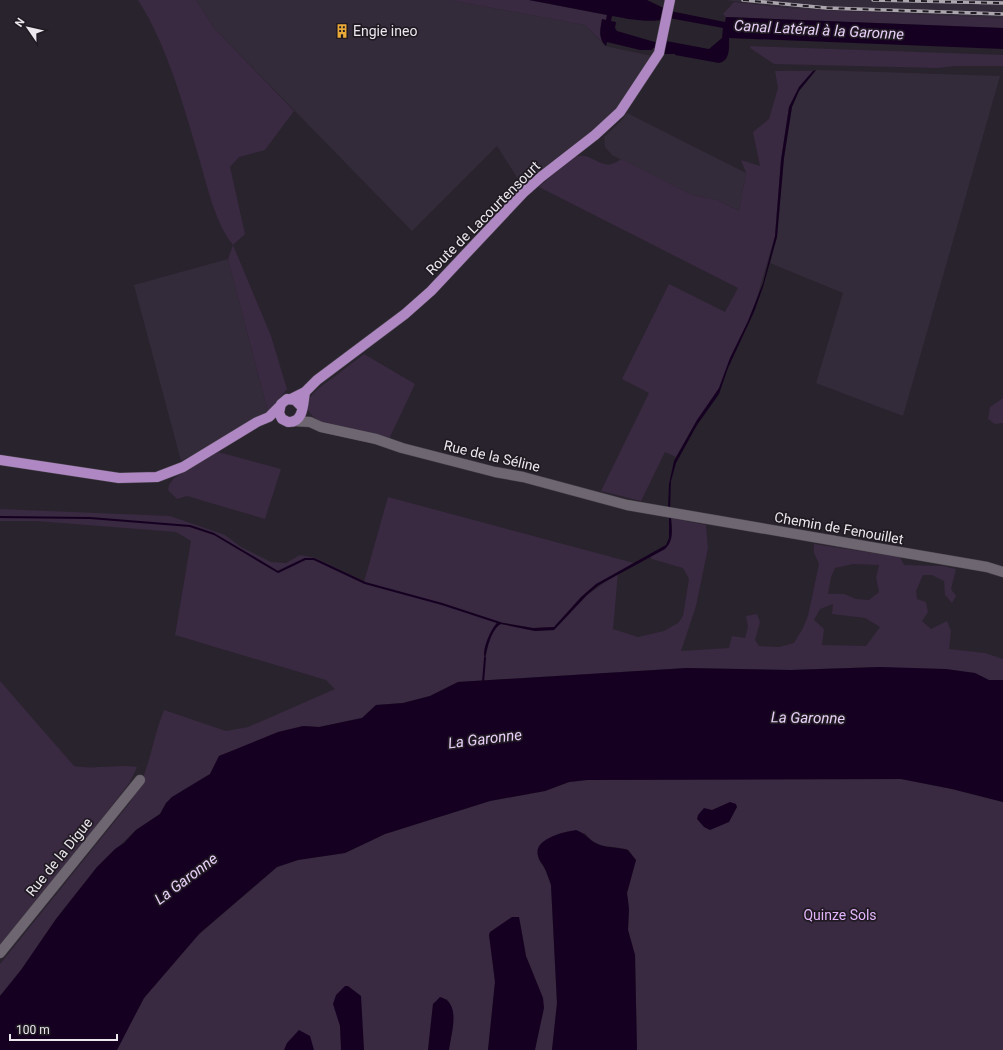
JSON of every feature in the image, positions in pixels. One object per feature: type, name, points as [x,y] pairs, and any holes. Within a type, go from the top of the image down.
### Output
[{"type":"main road","name":"Route de Lacourtensourt","points":[[0,460],[119,478],[141,479],[157,477],[183,466],[257,422],[269,417],[284,401],[306,392],[317,380],[405,314],[431,291],[523,193],[541,176],[610,122],[630,99],[661,48],[670,0]]},
{"type":"main road","name":"Route de Lacourtensourt","points":[[289,421],[299,418],[306,392]]},
{"type":"main road","points":[[291,399],[298,402],[302,408]]},
{"type":"main road","points":[[279,407],[280,416],[289,421]]},
{"type":"main road","points":[[269,417],[289,421]]},
{"type":"street","points":[[302,408],[310,422]]},
{"type":"street","name":"Rue de la Séline","points":[[289,421],[310,422],[495,472],[523,477],[627,505],[669,514]]},
{"type":"street","name":"Chemin de Fenouillet","points":[[669,514],[987,567],[1003,572]]},
{"type":"street","name":"Rue de la Digue","points":[[0,953],[140,780]]},
{"type":"shaded area","points":[[196,0],[449,0],[585,25],[605,46],[652,56],[621,104],[606,120],[549,164],[523,187],[497,146],[412,231],[214,28]]},
{"type":"shaded area","points":[[725,0],[1003,0],[1003,18],[799,9]]},
{"type":"shaded area","points":[[816,70],[1000,76],[903,416],[816,383],[843,293],[770,263],[777,237],[784,158],[792,107],[799,91]]},
{"type":"shaded area","points":[[627,113],[746,173],[739,211],[717,200],[692,195],[612,155],[605,147],[604,137],[621,121]]},
{"type":"shaded area","points":[[228,259],[268,412],[181,461],[134,285]]},
{"type":"green space","points":[[138,0],[196,0],[214,28],[294,111],[265,150],[239,157],[230,167],[245,234],[233,245],[216,215],[181,97],[166,56],[158,36]]},
{"type":"green space","points":[[449,0],[529,0],[607,15],[606,20],[602,20],[600,33],[602,42],[585,25]]},
{"type":"green space","points":[[734,2],[799,9],[1003,18],[1003,28],[726,17],[723,14]]},
{"type":"green space","points":[[751,46],[1003,55],[1003,66],[955,66],[938,68],[774,64],[750,48]]},
{"type":"green space","points":[[775,71],[813,71],[799,87],[789,107],[781,160],[775,236],[754,308],[715,397],[697,420],[676,457],[665,452],[641,501],[601,491],[649,393],[622,379],[669,284],[725,312],[738,288],[539,187],[562,166],[575,157],[587,157],[602,164],[614,163],[621,159],[692,195],[717,200],[739,211],[746,173],[741,160],[760,166],[753,132],[769,119],[778,88]]},
{"type":"green space","points":[[233,245],[271,336],[287,389],[268,412],[228,259]]},
{"type":"green space","points":[[364,354],[415,384],[389,439],[322,422],[313,416],[308,410],[310,398],[315,392]]},
{"type":"green space","points":[[1003,398],[1003,423],[995,424],[988,419],[990,407]]},
{"type":"green space","points":[[218,452],[281,469],[265,519],[187,496],[177,499],[168,490],[169,485],[174,478]]},
{"type":"green space","points":[[388,497],[634,563],[590,589],[554,627],[533,628],[498,622],[488,640],[485,651],[486,658],[492,634],[501,624],[535,631],[554,630],[587,595],[618,573],[613,629],[638,637],[664,631],[678,623],[683,616],[689,579],[683,568],[652,559],[650,556],[662,549],[669,542],[672,532],[671,518],[706,525],[708,548],[696,606],[681,651],[729,648],[732,636],[745,638],[748,627],[746,616],[757,614],[760,622],[755,640],[759,646],[779,647],[794,643],[808,616],[819,564],[814,553],[814,544],[900,557],[904,565],[943,566],[956,569],[951,589],[956,596],[952,603],[945,595],[944,581],[932,575],[923,575],[916,591],[917,599],[926,602],[928,612],[922,621],[931,629],[947,621],[951,631],[949,649],[985,653],[1003,659],[1003,680],[988,680],[975,673],[880,667],[791,670],[687,668],[458,682],[430,696],[403,703],[376,705],[362,718],[319,727],[303,726],[219,756],[210,774],[172,797],[166,803],[160,814],[136,830],[97,867],[56,919],[21,970],[0,996],[0,964],[128,805],[136,793],[146,770],[164,710],[226,731],[248,727],[335,689],[326,680],[175,635],[191,541],[176,532],[36,521],[0,521],[0,509],[170,516],[225,535],[241,547],[271,562],[286,563],[300,555],[316,558],[364,582]],"holes":[[[853,564],[879,565],[876,578],[879,592],[869,600],[856,599],[844,594],[828,594],[831,577],[835,568]],[[833,604],[832,614],[865,618],[880,627],[866,646],[822,645],[824,629],[814,620],[820,609]]]},
{"type":"green space","points":[[0,681],[74,766],[137,767],[130,782],[111,807],[0,945]]},
{"type":"green space","name":"Quinze Sols","points":[[901,779],[952,789],[1003,802],[1003,1050],[637,1050],[635,955],[628,930],[629,909],[627,893],[636,860],[628,850],[600,845],[590,839],[585,833],[538,858],[545,869],[551,885],[557,1003],[552,1050],[535,1050],[543,999],[526,956],[519,917],[490,932],[495,982],[488,1050],[449,1050],[453,1017],[447,999],[433,1004],[428,1050],[115,1050],[144,998],[188,944],[277,867],[298,860],[345,853],[385,834],[490,801],[545,791],[569,782],[587,780]]},
{"type":"water","name":"Canal Latéral à la Garonne","points":[[529,0],[647,0],[670,11],[725,22],[726,17],[1003,28],[1003,49],[729,38],[729,48],[726,59],[719,63],[675,54],[665,54],[664,50],[653,48],[652,50],[640,50],[607,42],[606,46],[603,43],[600,30],[602,19],[606,20],[607,15]],"holes":[[[612,16],[648,21],[669,18],[723,28],[722,38],[709,49],[666,41],[665,45],[617,31],[615,28],[616,22],[611,21]]]},
{"type":"water","points":[[816,70],[799,91],[792,107],[784,158],[777,237],[763,287],[754,312],[728,368],[719,394],[697,425],[676,463],[671,481],[670,510],[668,509],[669,484],[674,461],[697,420],[719,388],[730,358],[748,321],[763,283],[775,236],[781,160],[789,107],[799,87],[813,71]]},
{"type":"water","points":[[669,517],[671,518],[672,535],[668,546],[665,549],[599,585],[587,595],[554,630],[535,631],[501,624],[492,635],[485,659],[484,651],[487,640],[492,629],[498,622],[533,628],[554,627],[581,597],[596,584],[666,545],[669,538]]},
{"type":"water","name":"La Garonne","points":[[880,667],[946,669],[975,673],[989,680],[1003,680],[1003,802],[952,789],[901,779],[587,780],[569,782],[545,791],[490,801],[385,834],[345,853],[298,860],[277,867],[200,933],[144,998],[117,1050],[0,1050],[0,996],[21,970],[56,919],[97,867],[115,849],[124,843],[136,830],[160,814],[166,803],[172,797],[210,774],[219,756],[278,732],[303,726],[319,727],[362,718],[376,705],[403,703],[430,696],[458,682],[687,668],[791,670]]},
{"type":"water","points":[[730,802],[736,804],[737,807],[729,822],[710,830],[704,827],[697,819],[698,815],[704,808],[712,810]]},
{"type":"water","points":[[576,830],[600,845],[628,850],[636,860],[627,893],[629,909],[628,930],[635,955],[637,1050],[552,1050],[557,1003],[551,885],[545,869],[538,857],[538,850],[540,845],[550,837]]},
{"type":"water","points":[[512,917],[519,917],[526,956],[543,998],[544,1008],[535,1050],[488,1050],[495,982],[489,935],[490,932]]},
{"type":"water","points":[[345,986],[348,986],[361,996],[364,1050],[341,1050],[340,1026],[333,1004],[336,995]]},
{"type":"water","points":[[440,997],[447,1000],[451,1005],[453,1012],[454,1019],[449,1050],[428,1050],[433,1004]]},
{"type":"water","points":[[299,1030],[310,1036],[314,1050],[284,1050],[287,1043]]},
{"type":"waterway","points":[[0,517],[90,518],[190,526],[214,534],[278,572],[305,559],[314,559],[365,583],[442,604],[500,623]]},
{"type":"waterway","points":[[483,682],[485,658]]},
{"type":"railway","points":[[743,0],[827,8],[1003,14]]},
{"type":"railway","points":[[873,0],[1003,3]]},
{"type":"place","name":"Engie ineo","points":[[342,31]]}]
